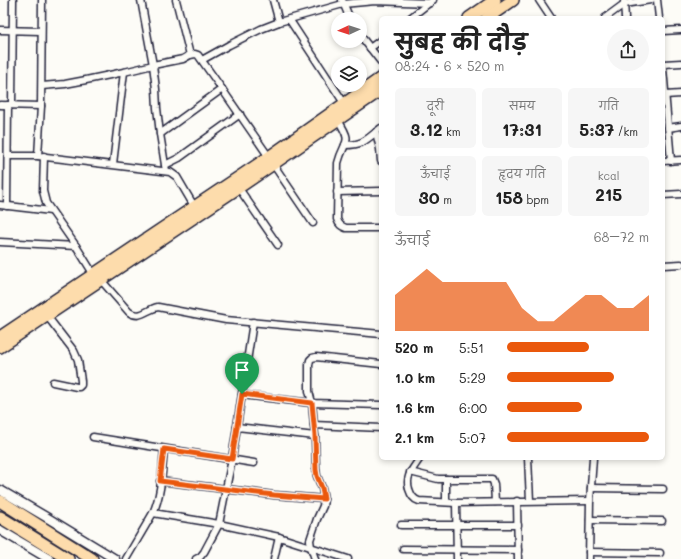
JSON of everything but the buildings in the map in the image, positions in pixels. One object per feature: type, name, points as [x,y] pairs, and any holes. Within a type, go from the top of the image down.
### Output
[{"type":"highway","points":[[490,16],[513,0]]},
{"type":"highway","points":[[472,16],[491,1]]},
{"type":"highway","points":[[0,337],[238,188],[344,103],[379,79]]},
{"type":"highway","points":[[0,347],[46,316],[194,206],[338,120],[379,91]]},
{"type":"highway","points":[[0,501],[92,559]]},
{"type":"highway","points":[[0,518],[68,559]]},
{"type":"street","points":[[7,206],[13,0]]},
{"type":"street","points":[[42,0],[41,156],[46,203],[97,277],[128,312],[137,316],[158,307],[226,320],[379,334]]},
{"type":"street","points":[[141,0],[153,65],[160,134],[166,168]]},
{"type":"street","points":[[176,0],[190,55]]},
{"type":"street","points":[[273,0],[279,22]]},
{"type":"street","points":[[539,0],[550,16]]},
{"type":"street","points":[[606,16],[624,2],[651,0]]},
{"type":"street","points":[[657,0],[659,16]]},
{"type":"street","points":[[202,60],[261,29],[343,2],[431,1]]},
{"type":"street","points":[[412,16],[431,1]]},
{"type":"street","points":[[343,2],[347,12]]},
{"type":"street","points":[[624,2],[625,16]]},
{"type":"street","points":[[289,19],[344,103]]},
{"type":"street","points":[[0,30],[42,30]]},
{"type":"street","points":[[665,31],[681,30]]},
{"type":"street","points":[[370,48],[379,41]]},
{"type":"street","points":[[367,44],[379,59]]},
{"type":"street","points":[[42,86],[65,84],[183,60],[190,55],[198,55],[240,114],[313,223]]},
{"type":"street","points":[[665,64],[681,63]]},
{"type":"street","points":[[113,164],[124,72]]},
{"type":"street","points":[[160,134],[222,89]]},
{"type":"street","points":[[671,161],[665,95],[681,94]]},
{"type":"street","points":[[0,105],[41,106]]},
{"type":"street","points":[[166,168],[240,114]]},
{"type":"street","points":[[338,120],[345,131],[347,140],[339,156],[338,163],[338,224],[341,227],[346,228],[379,228]]},
{"type":"street","points":[[668,128],[681,126]]},
{"type":"street","points":[[345,145],[358,145],[379,130]]},
{"type":"street","points":[[8,156],[41,156],[166,168],[177,178],[194,206]]},
{"type":"street","points":[[665,161],[681,160]]},
{"type":"street","points":[[238,188],[278,246]]},
{"type":"street","points":[[337,192],[379,191]]},
{"type":"street","points":[[665,195],[681,194]]},
{"type":"street","points":[[0,205],[51,211]]},
{"type":"street","points":[[0,242],[76,246]]},
{"type":"street","points":[[665,265],[681,264]]},
{"type":"street","points":[[46,316],[74,351],[78,360],[81,385],[77,387],[53,382]]},
{"type":"street","points":[[196,559],[204,552],[220,524],[232,459],[253,322]]},
{"type":"street","points":[[315,559],[310,540],[323,506],[324,499],[316,470],[312,403],[308,384],[310,360],[316,357],[379,364]]},
{"type":"street","points":[[242,394],[312,403],[379,405]]},
{"type":"street","points":[[314,426],[379,428]]},
{"type":"street","points":[[237,427],[315,436]]},
{"type":"street","points":[[93,437],[254,463]]},
{"type":"street","points":[[126,559],[153,513],[159,497],[164,449]]},
{"type":"street","points":[[419,460],[410,472],[408,485],[411,495],[419,501],[456,503],[590,501]]},
{"type":"street","points":[[528,460],[530,501]]},
{"type":"street","points":[[593,460],[590,488],[589,556],[660,553]]},
{"type":"street","points":[[410,472],[434,479],[492,479],[494,484],[495,502]]},
{"type":"street","points":[[446,479],[446,502]]},
{"type":"street","points":[[160,481],[274,495],[324,499]]},
{"type":"street","points":[[590,488],[663,489]]},
{"type":"street","points":[[0,490],[115,559]]},
{"type":"street","points":[[517,502],[518,559]]},
{"type":"street","points":[[456,503],[457,559]]},
{"type":"street","points":[[153,513],[220,524],[279,537],[348,559]]},
{"type":"street","points":[[590,520],[662,522]]},
{"type":"street","points":[[401,525],[518,525]]},
{"type":"street","points":[[0,530],[49,559]]},
{"type":"street","points":[[274,559],[279,537]]},
{"type":"street","points":[[403,549],[518,550]]},
{"type":"route","points":[[242,394],[312,403],[316,470],[324,499],[274,495],[160,481],[164,449],[232,459],[242,394]]}]
